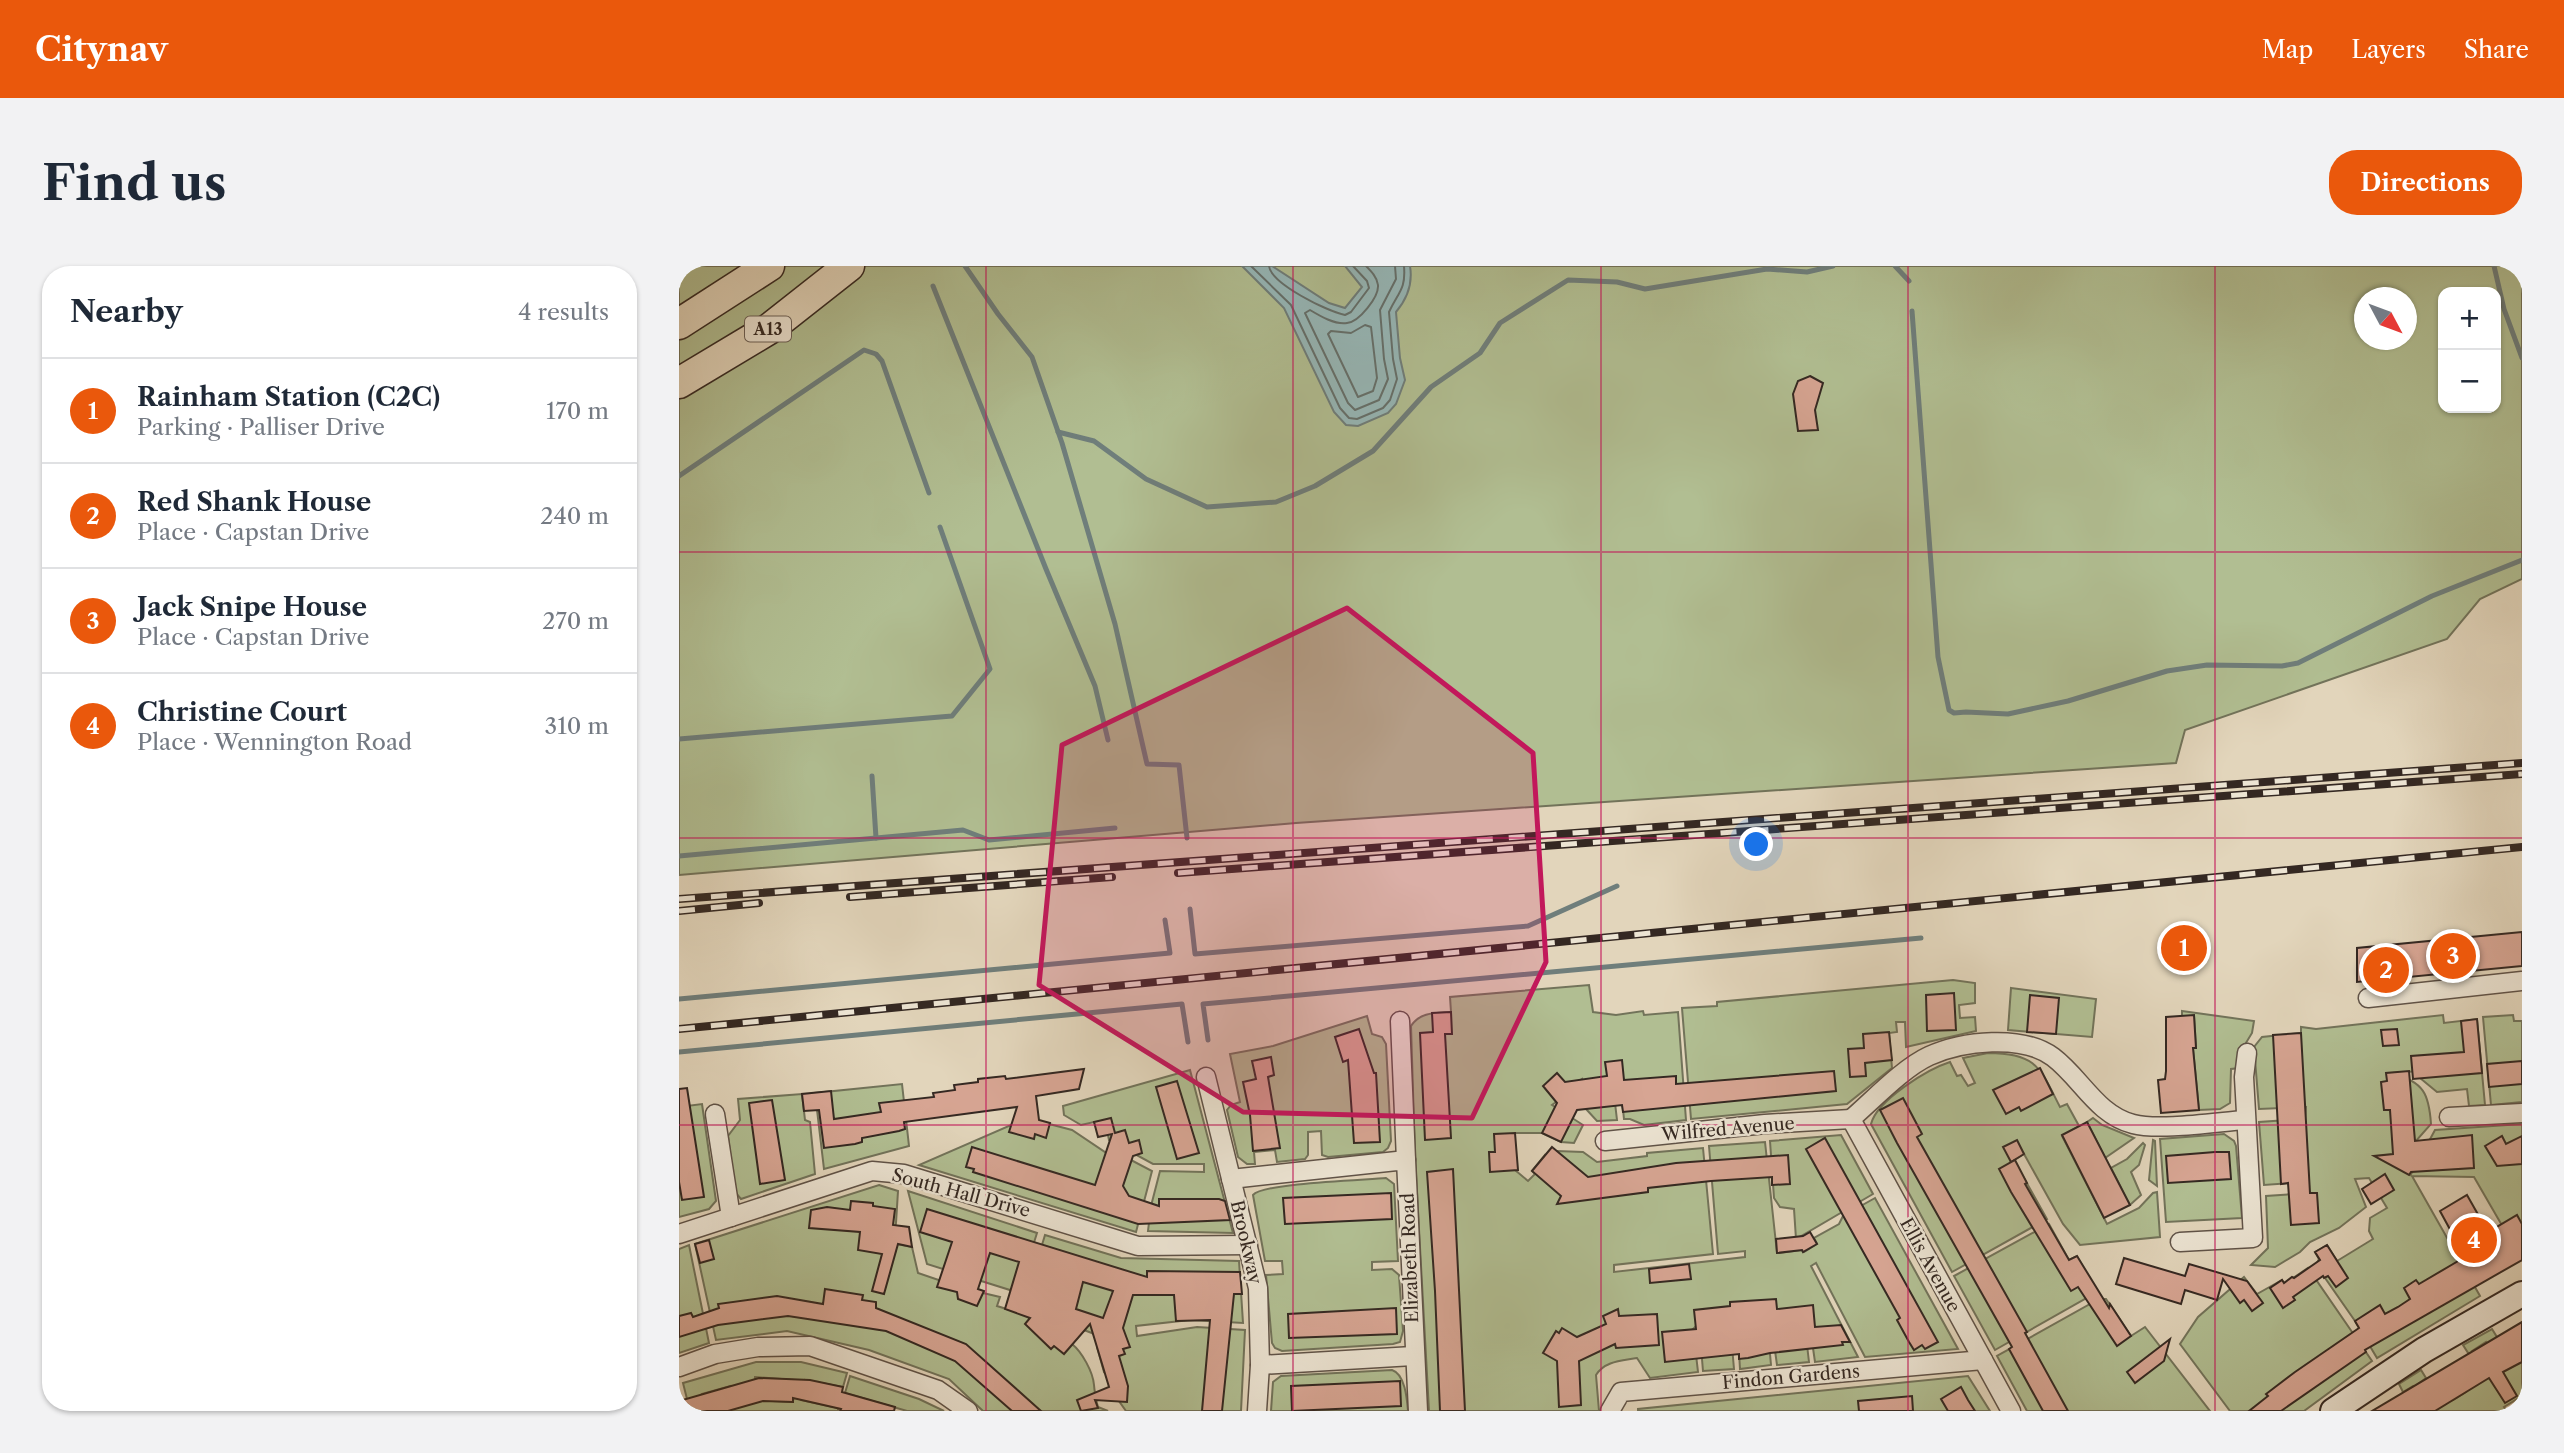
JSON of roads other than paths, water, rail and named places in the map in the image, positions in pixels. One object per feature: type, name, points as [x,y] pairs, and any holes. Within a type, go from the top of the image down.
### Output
[{"type":"highway","points":[[679,324],[769,266]]},
{"type":"highway","name":"A13","points":[[679,383],[769,329],[849,266]]},
{"type":"main road","points":[[2333,1411],[2424,1350],[2522,1294]]},
{"type":"street","points":[[2368,998],[2522,981]]},
{"type":"street","name":"Elizabeth Road","points":[[1400,1021],[1417,1411]]},
{"type":"street","points":[[1851,1119],[1892,1082],[1929,1056],[1967,1044],[2000,1042],[2027,1045],[2052,1056],[2108,1113],[2134,1124],[2157,1126],[2245,1120]]},
{"type":"street","points":[[2180,1242],[2253,1238],[2245,1120],[2244,1077],[2248,1053]]},
{"type":"street","name":"Brookway","points":[[1206,1077],[1258,1288],[1260,1365],[1257,1411]]},
{"type":"street","points":[[2449,1117],[2522,1113]]},
{"type":"street","points":[[715,1114],[731,1217]]},
{"type":"street","name":"Wilfred Avenue","points":[[1605,1141],[1765,1124],[1851,1119]]},
{"type":"street","name":"Ellis Avenue","points":[[1851,1119],[2011,1411]]},
{"type":"street","points":[[1231,1179],[1406,1160]]},
{"type":"street","name":"South Hall Drive","points":[[679,1234],[872,1171],[904,1174],[1138,1246],[1248,1245]]},
{"type":"street","points":[[679,1367],[715,1354],[758,1347],[810,1346],[938,1390],[968,1411]]},
{"type":"street","points":[[1260,1365],[1413,1356]]},
{"type":"street","name":"Findon Gardens","points":[[1610,1411],[1621,1392],[1983,1360]]},
{"type":"water","points":[[1242,266],[1272,266],[1329,303],[1345,308],[1362,287],[1345,266],[1410,266],[1409,290],[1396,312],[1405,380],[1396,404],[1388,413],[1358,426],[1346,425],[1334,412],[1284,308]]},
{"type":"waterway","points":[[965,266],[1032,357],[1062,443],[1115,624],[1147,764],[1179,765],[1187,838]]},
{"type":"waterway","points":[[1058,432],[1094,441],[1146,479],[1207,507],[1276,502],[1315,486],[1373,451],[1431,387],[1480,353],[1500,323],[1568,280],[1617,282],[1645,289],[1767,269],[1807,272],[1833,266]]},
{"type":"waterway","points":[[1895,266],[1909,281]]},
{"type":"waterway","points":[[2494,266],[2504,309],[2522,358]]},
{"type":"waterway","points":[[933,286],[1095,686],[1108,740]]},
{"type":"waterway","points":[[1912,311],[1938,657],[1949,710],[1954,713],[2008,714],[2068,701],[2167,671],[2207,665],[2282,666],[2298,663],[2432,596],[2522,560]]},
{"type":"waterway","points":[[679,476],[864,350],[876,354],[882,361],[929,493]]},
{"type":"waterway","points":[[679,739],[952,716],[990,669],[940,527]]},
{"type":"waterway","points":[[872,776],[876,838]]},
{"type":"waterway","points":[[679,856],[963,830],[989,840],[1115,828]]},
{"type":"waterway","points":[[1190,909],[1195,954],[1528,926],[1617,886]]},
{"type":"waterway","points":[[679,999],[1170,953],[1165,920]]},
{"type":"waterway","points":[[1208,1040],[1203,1004],[1921,938]]},
{"type":"waterway","points":[[679,1052],[1182,1004],[1188,1042]]},
{"type":"railway","points":[[679,899],[2522,763]]},
{"type":"railway","points":[[1178,873],[2522,774]]},
{"type":"railway","points":[[679,1029],[2522,847]]},
{"type":"railway","points":[[850,897],[1112,877]]},
{"type":"railway","points":[[679,911],[759,903]]},
{"type":"place","name":"Rainham Station (C2C)","points":[[2184,948]]},
{"type":"place","name":"Jack Snipe House","points":[[2453,956]]},
{"type":"place","name":"Red Shank House","points":[[2386,970]]},
{"type":"place","name":"Christine Court","points":[[2474,1240]]}]
